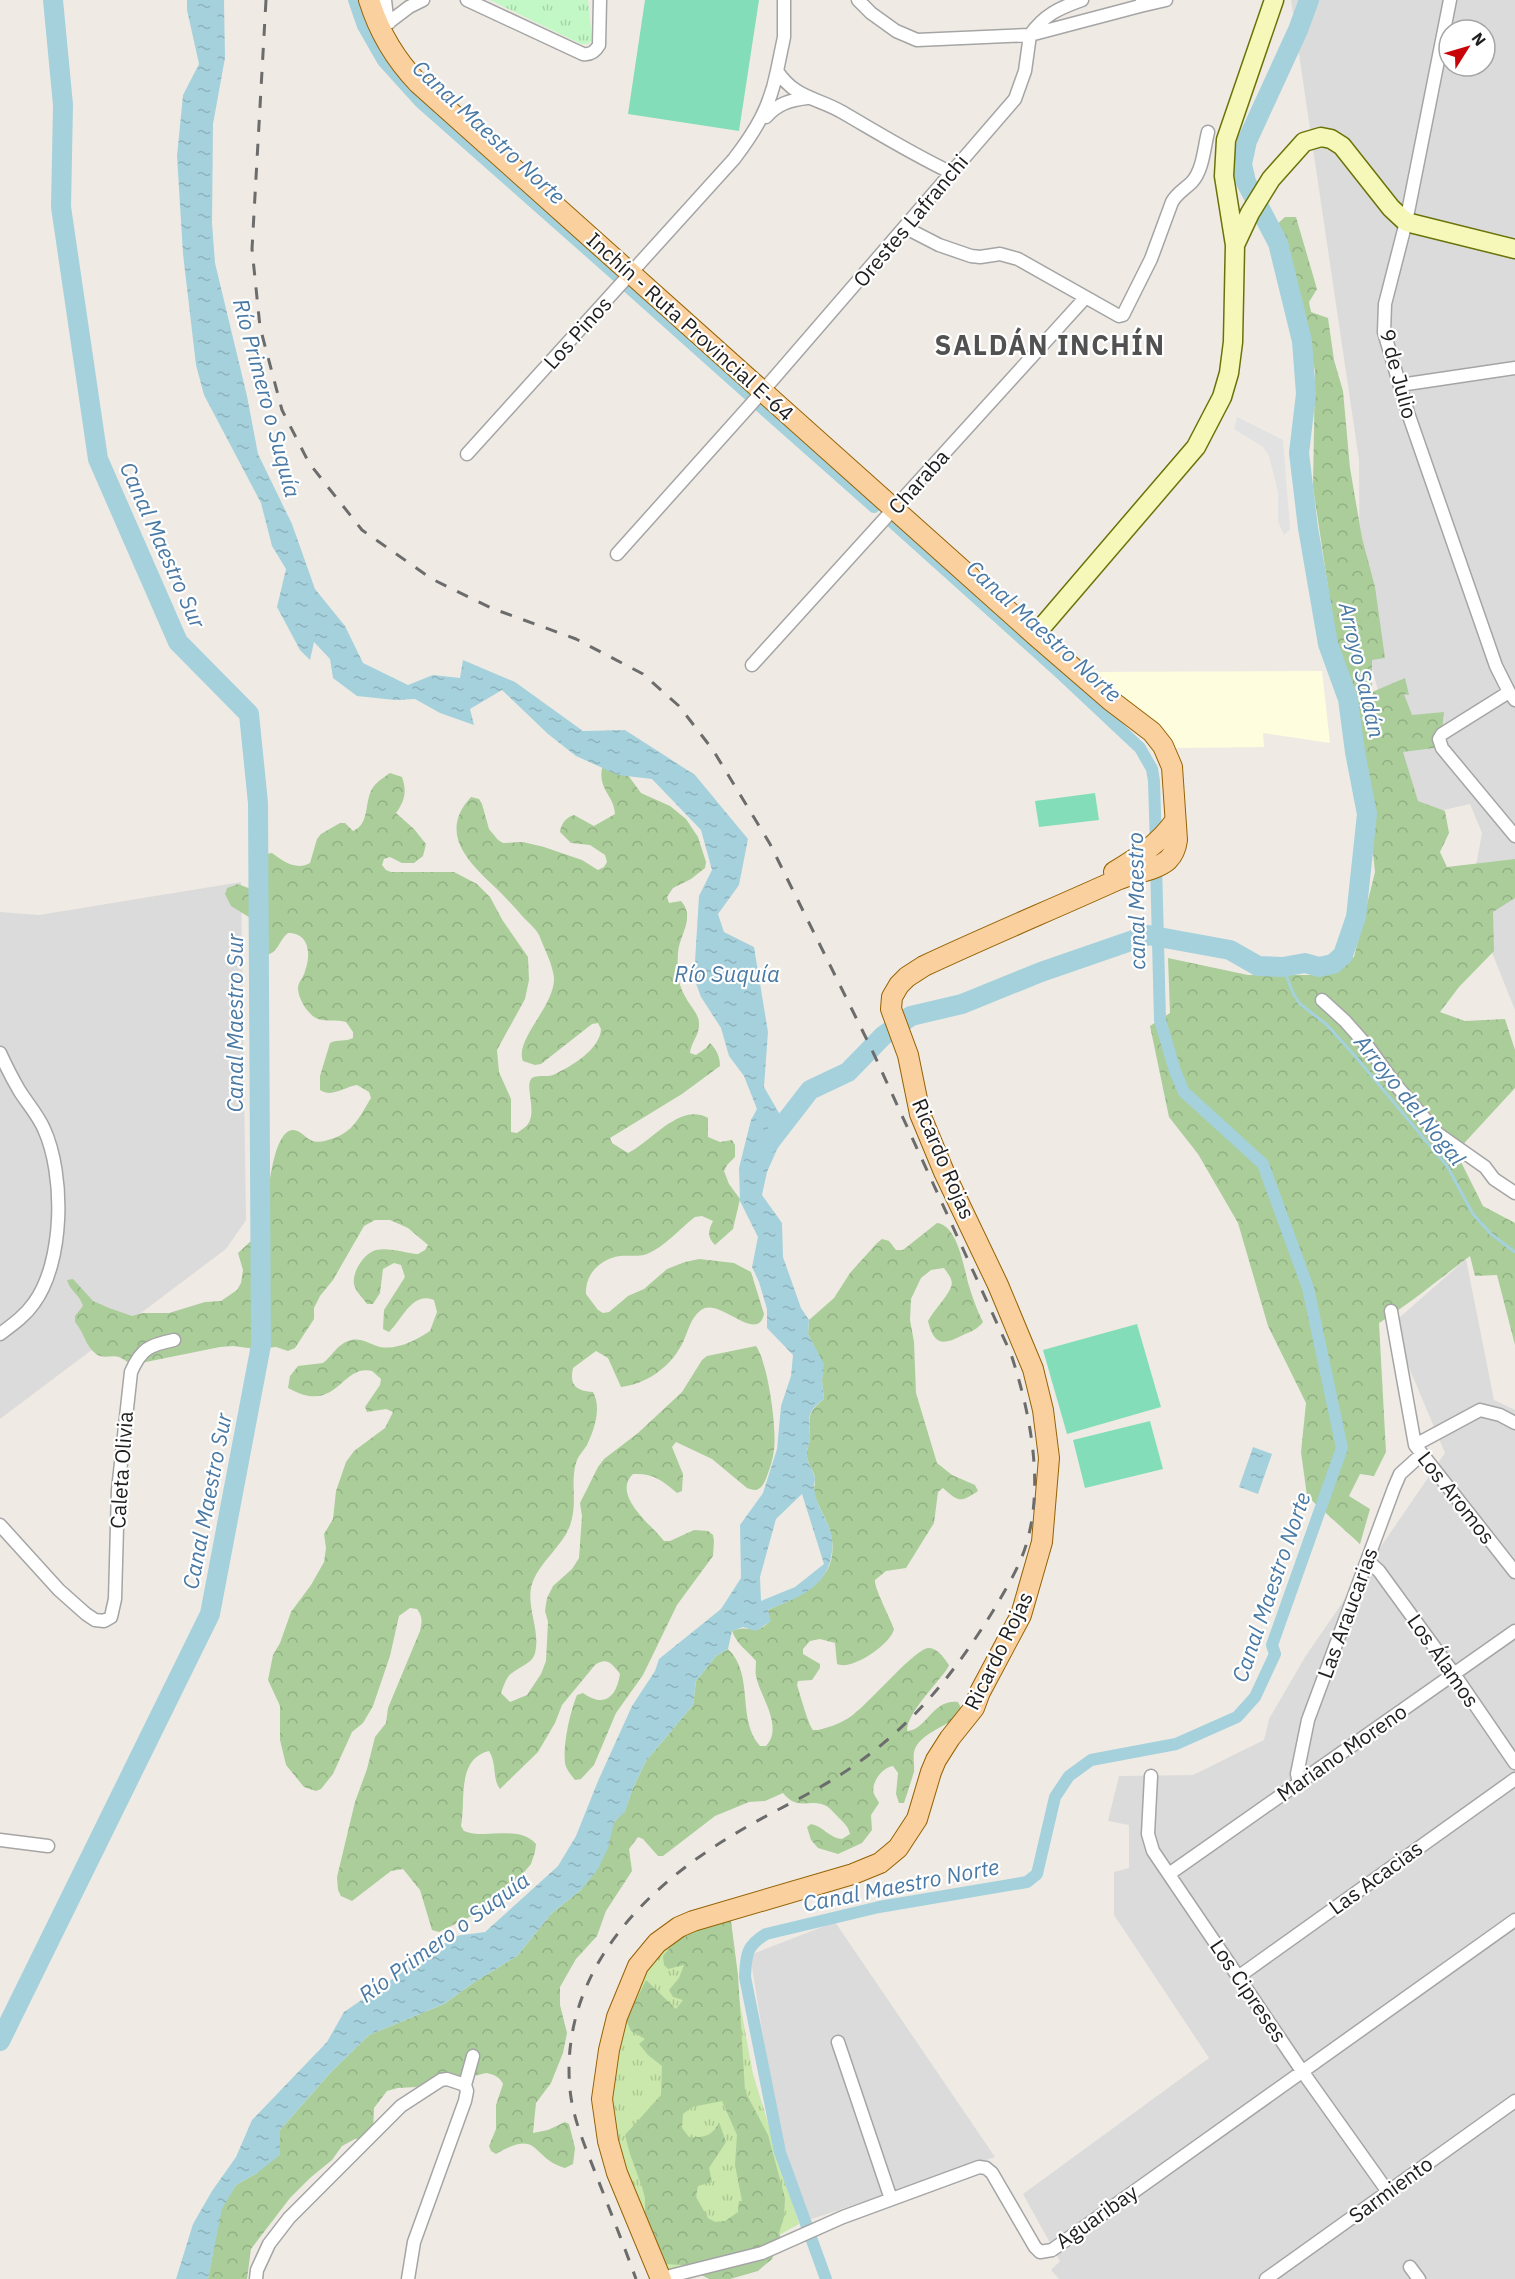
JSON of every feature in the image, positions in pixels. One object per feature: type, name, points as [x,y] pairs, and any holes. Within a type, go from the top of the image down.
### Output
[{"type":"main road","name":"Inchín - Ruta Provincial E-64","points":[[369,0],[385,26],[395,56],[418,83],[1035,635],[1158,739],[1167,752],[1172,767],[1175,821]]},
{"type":"main road","points":[[1035,635],[1196,447],[1214,416],[1229,373],[1233,342],[1235,245],[1224,176],[1226,140],[1274,0]]},
{"type":"main road","points":[[1235,245],[1271,179],[1304,142],[1321,136],[1342,146],[1391,208],[1406,222],[1515,249]]},
{"type":"main road","points":[[1229,208],[1237,219],[1243,220],[1249,216]]},
{"type":"main road","name":"Ricardo Rojas","points":[[660,2279],[617,2174],[608,2141],[602,2099],[609,2050],[617,2017],[638,1966],[657,1943],[679,1927],[853,1874],[879,1863],[898,1848],[916,1819],[936,1760],[974,1708],[980,1692],[1021,1615],[1042,1542],[1046,1517],[1049,1458],[1043,1410],[1036,1379],[1025,1347],[968,1218],[944,1172],[920,1114],[904,1042],[891,1009],[891,1002],[895,991],[912,974],[1051,908],[1120,869],[1148,850],[1166,834],[1175,821]]},
{"type":"street","points":[[384,0],[387,17],[385,26]]},
{"type":"street","points":[[385,26],[423,0]]},
{"type":"street","points":[[467,0],[583,54],[595,51],[599,45],[600,0]]},
{"type":"street","name":"Los Pinos","points":[[757,128],[770,102],[777,71],[784,37],[784,0]]},
{"type":"street","points":[[858,0],[896,31],[917,40],[1030,35],[1142,3],[1166,0]]},
{"type":"street","points":[[1030,35],[1049,14],[1082,0]]},
{"type":"street","name":"9 de Julio","points":[[1450,0],[1406,222],[1383,320],[1387,348],[1496,666],[1512,696]]},
{"type":"street","name":"Orestes Lafranchi","points":[[617,554],[906,228],[1018,94],[1028,55],[1030,35]]},
{"type":"street","points":[[777,71],[785,82],[807,98],[840,111],[899,147],[952,173]]},
{"type":"street","name":"Los Pinos","points":[[467,454],[734,159],[771,111],[792,99],[807,98]]},
{"type":"street","points":[[906,228],[939,245],[971,256],[999,254],[1018,259],[1085,298],[1119,316],[1123,315],[1151,259],[1172,202],[1176,195],[1194,180],[1199,171],[1208,132]]},
{"type":"street","name":"Charaba","points":[[752,665],[1085,298]]},
{"type":"street","points":[[1400,385],[1515,368]]},
{"type":"street","points":[[1512,696],[1442,734],[1439,739],[1442,748],[1515,836]]},
{"type":"street","points":[[1322,1000],[1369,1048],[1395,1084],[1438,1134],[1485,1167],[1494,1179],[1513,1188]]},
{"type":"street","points":[[0,1053],[45,1131],[51,1148],[59,1221],[52,1258],[35,1302],[27,1312],[0,1334]]},
{"type":"street","name":"Los Aromos","points":[[1391,1311],[1418,1449],[1515,1572]]},
{"type":"street","name":"Caleta Olivia","points":[[0,1525],[59,1590],[86,1614],[95,1620],[104,1621],[111,1617],[115,1599],[118,1490],[130,1372],[137,1357],[148,1347],[174,1340]]},
{"type":"street","name":"Las Araucarias","points":[[1299,1783],[1297,1774],[1308,1720],[1400,1474],[1418,1449],[1480,1410],[1500,1415],[1515,1423]]},
{"type":"street","name":"Los Álamos","points":[[1368,1561],[1379,1571],[1454,1674],[1515,1763]]},
{"type":"street","name":"Mariano Moreno","points":[[1169,1874],[1515,1631]]},
{"type":"street","name":"Los Cipreses","points":[[1151,1776],[1150,1844],[1302,2071],[1388,2192]]},
{"type":"street","name":"Las Acacias","points":[[1238,1977],[1515,1779]]},
{"type":"street","points":[[0,1840],[48,1846]]},
{"type":"street","name":"Aguaribay","points":[[660,2279],[762,2253],[843,2217],[979,2167],[986,2168],[992,2173],[1035,2247],[1040,2252],[1052,2250],[1515,1920]]},
{"type":"street","points":[[838,2042],[891,2199]]},
{"type":"street","points":[[408,2279],[414,2242],[465,2101],[467,2091],[465,2085],[473,2056]]},
{"type":"street","points":[[256,2279],[262,2257],[277,2231],[402,2106],[441,2080],[447,2079],[465,2085]]},
{"type":"street","name":"Sarmiento","points":[[1266,2279],[1515,2101]]},
{"type":"street","points":[[1410,2267],[1419,2279]]},
{"type":"shaded area","points":[[1291,0],[1515,0],[1515,1010],[1470,898],[1482,833],[1470,804],[1413,817],[1360,625],[1359,460]]},
{"type":"shaded area","points":[[1237,417],[1283,440],[1290,529],[1284,535],[1278,522],[1278,492],[1269,456],[1263,447],[1234,429]]},
{"type":"shaded area","points":[[1322,671],[1330,743],[1263,733],[1264,747],[1175,748],[1089,672]]},
{"type":"shaded area","points":[[241,882],[246,1220],[226,1249],[0,1419],[0,912],[39,915]]},
{"type":"shaded area","points":[[1466,1259],[1494,1400],[1515,1410],[1515,2279],[1059,2279],[1051,2270],[1060,2261],[1023,2194],[1209,2058],[1114,1915],[1114,1872],[1129,1868],[1129,1825],[1108,1821],[1119,1776],[1193,1775],[1264,1740],[1269,1719],[1305,1657],[1445,1453],[1391,1325]]},
{"type":"shaded area","points":[[835,1922],[995,2157],[896,2191],[890,2173],[877,2177],[883,2195],[809,2220],[777,2123],[750,1955]]},
{"type":"green space","points":[[490,0],[588,0],[592,40],[588,44],[581,44]]},
{"type":"green space","points":[[645,0],[759,0],[739,131],[628,114]]},
{"type":"green space","points":[[1285,217],[1296,217],[1317,289],[1309,302],[1311,312],[1328,318],[1334,360],[1343,391],[1350,468],[1362,538],[1375,587],[1385,658],[1372,660],[1372,692],[1405,678],[1409,695],[1404,694],[1412,715],[1444,712],[1442,730],[1434,748],[1403,752],[1418,801],[1445,811],[1449,833],[1440,852],[1447,867],[1515,859],[1515,898],[1493,912],[1494,951],[1459,987],[1440,1012],[1465,1021],[1505,1019],[1515,1050],[1515,1088],[1456,1152],[1483,1206],[1515,1223],[1515,1345],[1497,1275],[1475,1276],[1470,1256],[1379,1323],[1386,1452],[1374,1476],[1360,1474],[1349,1496],[1370,1509],[1360,1544],[1307,1496],[1301,1452],[1306,1403],[1268,1326],[1238,1223],[1198,1154],[1169,1117],[1150,1026],[1170,1013],[1168,958],[1248,975],[1315,975],[1354,957],[1375,872],[1362,749],[1334,627],[1313,487],[1315,370],[1274,227]]},
{"type":"green space","points":[[602,768],[625,771],[641,793],[670,806],[686,819],[698,837],[706,862],[705,868],[691,879],[673,888],[667,897],[669,903],[681,901],[687,914],[686,927],[678,953],[678,977],[699,1020],[698,1031],[690,1053],[696,1055],[710,1043],[717,1053],[720,1066],[682,1094],[610,1138],[612,1143],[628,1153],[676,1119],[697,1114],[708,1118],[708,1137],[720,1142],[732,1140],[735,1145],[735,1157],[724,1171],[729,1184],[740,1199],[733,1229],[715,1245],[709,1234],[713,1221],[702,1216],[695,1217],[654,1251],[644,1255],[620,1256],[600,1264],[588,1280],[586,1294],[598,1310],[603,1313],[609,1312],[628,1296],[644,1289],[667,1269],[699,1259],[734,1263],[751,1272],[764,1314],[760,1322],[754,1324],[746,1323],[717,1309],[709,1307],[701,1310],[691,1322],[681,1346],[670,1361],[648,1379],[630,1385],[621,1387],[608,1358],[596,1351],[573,1368],[572,1379],[575,1386],[593,1392],[596,1398],[596,1419],[590,1439],[578,1458],[575,1468],[573,1510],[569,1528],[533,1581],[530,1599],[536,1635],[534,1657],[508,1677],[501,1693],[510,1702],[527,1695],[541,1674],[546,1661],[547,1598],[553,1586],[572,1569],[579,1558],[582,1516],[580,1503],[598,1467],[604,1459],[638,1433],[682,1392],[702,1360],[707,1356],[756,1346],[764,1366],[771,1396],[774,1453],[764,1483],[755,1490],[747,1488],[712,1459],[676,1442],[672,1447],[683,1474],[682,1491],[677,1493],[652,1476],[633,1474],[628,1482],[627,1491],[630,1500],[664,1541],[670,1541],[694,1530],[708,1531],[713,1535],[713,1556],[677,1605],[643,1675],[616,1713],[594,1765],[581,1779],[575,1780],[565,1763],[566,1738],[577,1695],[583,1693],[597,1700],[603,1700],[612,1695],[615,1689],[620,1674],[612,1665],[603,1661],[595,1665],[562,1705],[555,1723],[538,1752],[500,1789],[489,1751],[479,1755],[471,1763],[464,1782],[461,1826],[464,1831],[520,1835],[536,1844],[535,1852],[531,1864],[510,1889],[484,1910],[439,1932],[432,1930],[420,1890],[403,1869],[391,1871],[352,1901],[341,1896],[337,1877],[355,1802],[375,1737],[386,1723],[388,1708],[420,1631],[422,1620],[417,1609],[410,1608],[399,1616],[390,1656],[373,1706],[363,1723],[352,1732],[333,1774],[321,1789],[316,1791],[304,1787],[286,1765],[280,1740],[280,1706],[268,1680],[273,1655],[280,1643],[291,1612],[311,1585],[324,1562],[326,1548],[324,1534],[333,1519],[336,1491],[346,1462],[354,1451],[385,1428],[393,1412],[386,1409],[367,1412],[365,1407],[380,1385],[381,1379],[372,1371],[361,1371],[352,1375],[328,1393],[318,1396],[305,1395],[288,1388],[290,1376],[298,1366],[323,1363],[348,1341],[360,1340],[387,1348],[413,1341],[430,1331],[437,1312],[434,1300],[426,1298],[408,1308],[389,1332],[383,1329],[384,1310],[405,1277],[401,1265],[394,1263],[383,1269],[380,1293],[373,1304],[367,1304],[359,1294],[354,1279],[360,1264],[367,1255],[376,1250],[386,1249],[418,1254],[428,1245],[408,1228],[390,1220],[375,1220],[364,1226],[333,1280],[320,1296],[314,1308],[314,1319],[295,1348],[288,1351],[276,1347],[257,1349],[220,1347],[136,1364],[117,1356],[100,1356],[89,1346],[75,1322],[75,1316],[83,1306],[67,1280],[73,1279],[93,1301],[132,1316],[143,1313],[169,1313],[205,1302],[221,1301],[237,1290],[241,1283],[243,1270],[238,1253],[266,1227],[271,1172],[280,1143],[286,1133],[296,1130],[313,1141],[324,1141],[345,1133],[359,1117],[371,1098],[369,1092],[357,1085],[329,1093],[320,1090],[320,1076],[330,1043],[353,1038],[353,1032],[346,1022],[321,1020],[314,1017],[302,1002],[298,988],[307,965],[308,952],[305,941],[295,934],[288,933],[273,952],[265,955],[257,944],[252,919],[231,906],[225,894],[227,888],[238,884],[256,891],[261,888],[265,880],[264,859],[266,854],[272,853],[285,862],[295,865],[305,865],[310,863],[317,839],[321,834],[340,823],[345,823],[353,831],[358,828],[364,818],[372,789],[390,773],[402,777],[405,791],[396,813],[414,829],[426,844],[423,856],[414,863],[402,863],[390,857],[384,859],[382,865],[391,872],[454,872],[477,884],[490,897],[503,921],[528,957],[529,980],[525,999],[497,1050],[499,1072],[511,1099],[511,1132],[517,1133],[526,1126],[531,1118],[529,1084],[531,1080],[536,1076],[553,1075],[583,1057],[595,1044],[601,1029],[598,1023],[592,1024],[541,1064],[535,1065],[523,1061],[524,1043],[553,989],[552,968],[536,931],[469,860],[457,837],[457,824],[461,811],[471,797],[479,799],[489,829],[503,843],[523,842],[544,847],[582,860],[598,870],[607,862],[605,855],[590,845],[571,843],[560,832],[564,821],[574,815],[594,826],[615,814],[602,782]]},
{"type":"green space","points":[[1095,793],[1099,820],[1039,827],[1035,801]]},
{"type":"green space","points":[[937,1223],[950,1231],[955,1239],[983,1322],[974,1330],[950,1341],[944,1342],[936,1339],[928,1321],[949,1291],[952,1284],[951,1279],[944,1268],[931,1270],[921,1278],[911,1299],[910,1320],[914,1342],[916,1393],[937,1463],[952,1475],[975,1485],[978,1491],[963,1499],[956,1498],[943,1488],[938,1492],[934,1523],[906,1568],[886,1571],[875,1580],[894,1629],[886,1642],[861,1660],[844,1665],[837,1664],[835,1643],[820,1639],[810,1641],[803,1649],[803,1654],[820,1664],[820,1668],[812,1680],[798,1681],[797,1685],[811,1727],[813,1730],[818,1730],[838,1724],[851,1716],[921,1651],[931,1648],[943,1656],[949,1665],[917,1708],[908,1724],[907,1731],[920,1726],[942,1705],[949,1702],[958,1702],[963,1712],[927,1735],[915,1748],[914,1772],[904,1803],[899,1803],[896,1794],[898,1773],[893,1766],[889,1767],[878,1776],[874,1785],[874,1794],[879,1803],[871,1815],[872,1830],[862,1843],[838,1854],[818,1848],[811,1840],[807,1827],[811,1824],[815,1825],[833,1837],[842,1839],[850,1834],[844,1823],[822,1804],[794,1802],[783,1793],[765,1801],[749,1802],[715,1816],[663,1856],[658,1856],[643,1839],[638,1837],[629,1849],[632,1871],[606,1911],[597,1936],[576,1959],[560,1987],[560,2005],[567,2033],[563,2053],[551,2083],[536,2103],[533,2133],[548,2130],[565,2122],[569,2124],[575,2148],[573,2164],[565,2168],[545,2158],[528,2144],[510,2147],[496,2154],[491,2151],[489,2146],[496,2129],[496,2105],[503,2084],[494,2075],[486,2073],[435,2086],[398,2088],[387,2091],[374,2108],[373,2131],[365,2138],[355,2139],[342,2146],[332,2160],[290,2198],[251,2249],[247,2279],[208,2279],[221,2209],[236,2185],[257,2173],[280,2130],[330,2073],[369,2035],[444,2004],[517,1956],[552,1913],[581,1890],[614,1822],[625,1811],[646,1761],[693,1705],[696,1681],[716,1656],[728,1649],[741,1671],[746,1710],[753,1735],[760,1746],[766,1746],[773,1730],[772,1721],[758,1684],[756,1661],[739,1644],[732,1631],[744,1628],[756,1630],[764,1626],[770,1621],[768,1610],[794,1598],[816,1584],[830,1563],[833,1550],[828,1524],[815,1496],[815,1478],[807,1457],[811,1413],[824,1399],[823,1364],[808,1334],[809,1320],[834,1298],[850,1273],[882,1239],[889,1241],[896,1250],[903,1250]]},
{"type":"green space","points":[[1137,1324],[1161,1407],[1067,1434],[1043,1350]]},
{"type":"green space","points":[[1150,1421],[1163,1469],[1085,1488],[1073,1440]]},
{"type":"green space","points":[[721,1917],[731,1921],[738,1975],[745,2091],[768,2135],[785,2198],[784,2217],[779,2233],[781,2239],[772,2259],[758,2271],[730,2279],[709,2279],[682,2265],[664,2264],[645,2214],[645,2198],[625,2135],[661,2095],[662,2066],[639,2044],[645,2039],[631,2031],[626,2020],[646,1980],[676,2009],[683,2000],[673,1997],[669,1990],[679,1978],[684,1965],[668,1969],[664,1965],[663,1956],[687,1927]],"holes":[[[722,2101],[737,2135],[735,2165],[742,2201],[739,2201],[738,2212],[725,2221],[715,2222],[708,2218],[696,2197],[698,2186],[712,2182],[709,2168],[726,2142],[719,2122],[707,2135],[689,2137],[682,2128],[683,2114],[692,2107]]]},
{"type":"green space","points":[[725,1922],[753,2074],[799,2224],[752,2250],[663,2272],[623,2175],[609,2101],[625,2004],[645,1967],[671,1939]]},
{"type":"water","name":"Río Suquía","points":[[187,0],[224,0],[225,58],[213,124],[212,223],[215,263],[247,396],[258,454],[292,524],[315,589],[345,626],[363,663],[408,685],[433,675],[460,678],[463,660],[515,682],[583,731],[625,730],[695,775],[748,839],[739,885],[718,914],[724,932],[754,947],[768,1032],[764,1087],[787,1127],[767,1172],[762,1195],[782,1223],[783,1257],[801,1308],[809,1320],[808,1334],[824,1364],[822,1381],[824,1399],[811,1413],[807,1455],[815,1479],[816,1498],[832,1536],[832,1554],[828,1568],[816,1585],[798,1597],[768,1610],[771,1621],[756,1631],[743,1627],[732,1631],[728,1649],[716,1656],[696,1681],[693,1705],[646,1761],[632,1790],[625,1812],[614,1822],[608,1848],[598,1869],[581,1890],[552,1913],[517,1956],[444,2004],[369,2035],[330,2073],[280,2130],[280,2155],[257,2173],[236,2185],[222,2209],[208,2279],[176,2279],[193,2224],[212,2191],[236,2157],[252,2120],[327,2042],[344,2012],[455,1936],[485,1932],[558,1866],[576,1836],[632,1706],[655,1671],[659,1659],[721,1609],[741,1578],[740,1525],[763,1493],[777,1449],[781,1406],[791,1376],[793,1355],[767,1328],[767,1309],[752,1267],[758,1237],[740,1201],[739,1168],[751,1120],[757,1109],[744,1076],[729,1056],[721,1028],[701,997],[694,978],[699,896],[712,870],[701,830],[652,779],[618,775],[576,756],[548,734],[502,690],[470,709],[474,725],[440,713],[415,699],[395,700],[357,696],[333,678],[330,659],[314,642],[310,660],[300,650],[277,607],[286,569],[272,546],[261,503],[204,395],[196,365],[183,254],[177,156],[183,95],[199,64],[187,10]],"holes":[[[802,1494],[824,1564],[795,1587],[761,1601],[760,1577],[776,1519]]]},
{"type":"water","points":[[1253,1447],[1272,1454],[1258,1494],[1239,1487]]},
{"type":"pier","points":[[1151,780],[1159,782],[1164,1020],[1156,1020]]},
{"type":"waterway","name":"Canal Maestro Sur","points":[[0,2041],[210,1614],[261,1345],[258,803],[249,714],[178,642],[98,459],[61,207],[63,105],[53,0]]},
{"type":"waterway","name":"Canal Maestro Norte","points":[[354,0],[363,26],[383,61],[420,102],[618,277]]},
{"type":"waterway","name":"Arroyo Saldán","points":[[769,1143],[810,1090],[848,1072],[883,1036],[911,1016],[962,1004],[1041,972],[1148,935],[1230,950],[1258,966],[1283,967],[1305,963],[1319,967],[1333,964],[1343,955],[1356,917],[1367,814],[1348,699],[1328,644],[1308,528],[1299,453],[1306,394],[1302,341],[1278,243],[1246,182],[1242,164],[1247,141],[1298,30],[1309,0]]},
{"type":"waterway","name":"Canal Maestro Norte","points":[[628,287],[749,395]]},
{"type":"waterway","name":"Canal Maestro Norte","points":[[761,407],[874,507]]},
{"type":"waterway","name":"Canal Maestro Norte","points":[[892,522],[1140,748],[1152,769],[1154,781],[1156,846]]},
{"type":"waterway","name":"Canal Maestro Norte","points":[[826,2279],[780,2152],[745,1977],[747,1957],[751,1947],[766,1934],[879,1907],[1027,1882],[1037,1874],[1055,1797],[1069,1776],[1091,1760],[1176,1744],[1237,1717],[1255,1697],[1275,1654],[1272,1645],[1342,1448],[1308,1288],[1263,1164],[1184,1092],[1175,1071],[1160,1020],[1156,864]]},
{"type":"waterway","name":"Arroyo del Nogal","points":[[1283,967],[1300,1004],[1326,1024],[1355,1056],[1447,1166],[1473,1214],[1491,1234],[1515,1252]]},
{"type":"railway","points":[[266,0],[252,249],[260,327],[282,410],[309,463],[362,530],[432,579],[491,608],[576,639],[643,674],[679,706],[713,750],[770,844],[872,1050],[1011,1354],[1023,1397],[1032,1443],[1035,1489],[1029,1534],[1023,1554],[993,1611],[963,1656],[931,1697],[894,1734],[852,1767],[733,1835],[668,1881],[639,1909],[613,1940],[593,1973],[578,2009],[570,2048],[570,2090],[580,2132],[636,2279]]},
{"type":"district","name":"SALDÁN INCHÍN","points":[[1050,346]]},
{"type":"water label","name":"Río Primero o Suquía","points":[[267,398]]},
{"type":"water label","name":"canal Maestro","points":[[1136,901]]},
{"type":"water label","name":"Río Primero o Suquía","points":[[444,1937]]}]
